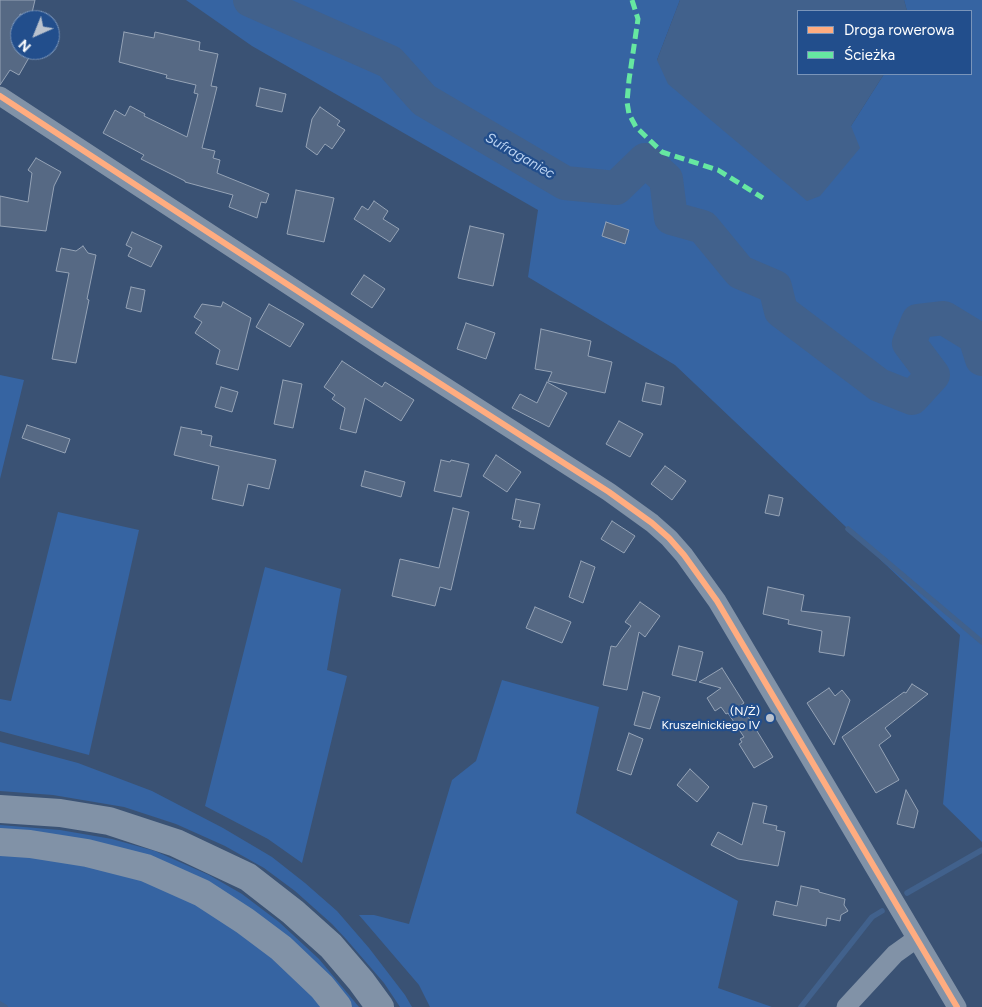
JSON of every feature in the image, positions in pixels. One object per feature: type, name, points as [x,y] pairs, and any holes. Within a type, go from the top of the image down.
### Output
[{"type":"highway","points":[[0,809],[60,813],[108,821],[176,843],[248,878],[294,912],[331,946],[380,1007]]},
{"type":"highway","points":[[0,842],[30,844],[87,853],[146,868],[202,893],[282,948],[322,987],[338,1007]]},
{"type":"street","points":[[0,96],[380,345],[602,487],[652,523],[669,538],[684,555],[717,601],[957,1007]]},
{"type":"street","points":[[846,1007],[895,954],[916,939]]},
{"type":"shaded area","points":[[186,0],[680,0],[657,60],[851,126],[883,75],[972,75],[972,10],[907,10],[904,0],[982,0],[982,842],[943,804],[960,635],[675,365],[528,277],[538,210],[252,46]]},
{"type":"shaded area","points":[[680,0],[904,0],[907,10],[797,10],[797,75],[883,75],[851,126],[860,148],[820,196],[807,201],[668,84],[657,60]]},
{"type":"shaded area","points":[[0,375],[24,380],[0,479]]},
{"type":"shaded area","points":[[58,512],[139,530],[89,755],[0,731],[0,699],[11,701]]},
{"type":"shaded area","points":[[265,567],[341,589],[327,670],[347,676],[302,863],[268,839],[205,806]]},
{"type":"shaded area","points":[[502,680],[599,707],[576,813],[738,901],[718,988],[772,1007],[430,1007],[419,985],[359,915],[374,915],[409,924],[452,780],[476,761]]},
{"type":"shaded area","points":[[0,742],[78,763],[152,791],[223,828],[272,857],[337,911],[369,948],[412,1007],[400,1007],[384,983],[346,939],[295,891],[264,868],[225,846],[176,824],[124,807],[53,795],[0,791]]},
{"type":"shaded area","points":[[0,825],[60,830],[112,839],[155,851],[209,875],[242,894],[279,922],[319,959],[359,1007],[350,1007],[238,903],[0,833]]},
{"type":"shaded area","points":[[0,853],[83,861],[178,893],[270,950],[322,1007],[0,1007]]},
{"type":"building","points":[[0,0],[35,0],[33,10],[10,10],[10,60],[28,60],[19,75],[10,70],[0,85]]},
{"type":"building","points":[[124,32],[154,38],[155,32],[200,42],[199,50],[218,54],[211,86],[217,87],[202,148],[215,151],[213,158],[220,160],[217,173],[269,194],[266,203],[261,202],[257,218],[229,207],[233,195],[185,182],[141,159],[144,155],[103,133],[115,110],[125,116],[130,106],[145,114],[144,116],[187,137],[198,94],[194,93],[196,85],[166,78],[167,75],[119,62]]},
{"type":"building","points":[[260,88],[286,94],[282,112],[256,106]]},
{"type":"building","points":[[320,107],[340,121],[337,125],[345,130],[332,149],[325,144],[317,155],[306,147],[312,119]]},
{"type":"building","points":[[36,158],[61,172],[54,186],[46,231],[0,226],[0,196],[28,202],[32,173],[28,170]]},
{"type":"building","points":[[296,190],[334,198],[324,242],[287,234]]},
{"type":"building","points":[[374,201],[388,211],[383,219],[399,229],[390,242],[354,219],[362,206],[368,210]]},
{"type":"building","points":[[606,222],[629,230],[625,244],[602,236]]},
{"type":"building","points":[[470,226],[504,234],[493,286],[458,278]]},
{"type":"building","points":[[132,232],[162,246],[151,267],[128,256],[132,248],[126,245]]},
{"type":"building","points":[[83,246],[88,253],[96,255],[76,363],[52,359],[69,273],[56,271],[61,248],[76,251]]},
{"type":"building","points":[[364,275],[385,289],[372,308],[351,294]]},
{"type":"building","points":[[131,287],[145,290],[141,312],[126,308]]},
{"type":"building","points":[[223,302],[251,318],[238,370],[216,364],[220,350],[195,333],[202,322],[194,317],[202,304],[221,307]]},
{"type":"building","points":[[269,304],[304,324],[290,347],[256,327]]},
{"type":"building","points":[[466,323],[495,333],[486,359],[457,349]]},
{"type":"building","points":[[541,329],[591,341],[588,356],[612,362],[605,393],[548,381],[552,372],[535,369]]},
{"type":"building","points":[[342,361],[382,387],[385,382],[414,400],[401,421],[365,398],[356,433],[340,429],[345,408],[332,399],[335,395],[324,387]]},
{"type":"building","points":[[283,380],[302,384],[293,428],[274,424]]},
{"type":"building","points":[[547,382],[567,393],[549,427],[512,408],[520,394],[537,403]]},
{"type":"building","points":[[646,383],[664,387],[661,405],[642,401]]},
{"type":"building","points":[[221,387],[238,392],[232,412],[215,407]]},
{"type":"building","points":[[619,421],[643,434],[630,457],[606,444]]},
{"type":"building","points":[[27,425],[70,439],[65,453],[22,438]]},
{"type":"building","points":[[181,427],[202,431],[201,434],[212,436],[210,446],[276,460],[269,489],[248,484],[243,506],[212,499],[219,466],[174,455]]},
{"type":"building","points":[[496,455],[521,472],[507,492],[483,476]]},
{"type":"building","points":[[441,460],[469,464],[461,497],[434,491]]},
{"type":"building","points":[[665,466],[686,481],[672,500],[651,484]]},
{"type":"building","points":[[365,471],[405,482],[401,497],[361,486]]},
{"type":"building","points":[[769,495],[783,498],[779,516],[765,513]]},
{"type":"building","points":[[516,499],[540,504],[534,529],[519,527],[521,521],[512,519]]},
{"type":"building","points":[[453,508],[469,512],[451,590],[440,587],[435,606],[392,596],[400,559],[439,568]]},
{"type":"building","points":[[612,521],[635,536],[624,553],[601,539]]},
{"type":"building","points":[[581,561],[595,567],[583,603],[569,597]]},
{"type":"building","points":[[768,587],[804,595],[801,611],[850,617],[844,656],[819,652],[822,631],[788,624],[789,620],[763,614]]},
{"type":"building","points":[[640,602],[660,616],[645,637],[639,632],[627,690],[603,685],[611,646],[616,647],[631,626],[625,622]]},
{"type":"building","points":[[535,607],[571,622],[562,643],[526,628]]},
{"type":"building","points":[[679,646],[703,652],[696,681],[672,675]]},
{"type":"building","points":[[722,668],[744,703],[741,705],[773,757],[754,768],[739,744],[742,742],[740,739],[744,737],[728,713],[726,714],[721,707],[715,711],[707,698],[721,688],[699,682]]},
{"type":"building","points":[[912,684],[928,694],[885,728],[891,736],[879,745],[899,780],[876,793],[842,737],[904,692],[906,693]]},
{"type":"building","points":[[829,688],[835,696],[842,690],[850,700],[834,745],[807,703]]},
{"type":"building","points":[[643,692],[660,697],[650,729],[634,725]]},
{"type":"building","points":[[629,733],[643,739],[631,775],[617,770]]},
{"type":"building","points":[[690,769],[709,787],[697,802],[677,785]]},
{"type":"building","points":[[906,790],[918,811],[914,828],[897,824]]},
{"type":"building","points":[[753,803],[767,806],[763,823],[777,826],[776,830],[785,832],[778,866],[738,859],[711,845],[718,832],[742,845]]},
{"type":"building","points":[[801,886],[845,899],[844,905],[848,911],[841,915],[840,921],[827,918],[826,926],[773,915],[776,901],[797,906]]},
{"type":"waterway","name":"Sufraganiec","points":[[250,0],[390,62],[424,100],[565,183],[616,188],[645,160],[666,179],[671,218],[703,227],[740,272],[775,287],[781,311],[879,385],[912,398],[933,375],[909,343],[918,321],[944,318],[975,337],[982,359]]},
{"type":"waterway","points":[[848,529],[982,642]]},
{"type":"waterway","points":[[907,893],[982,850]]},
{"type":"waterway","points":[[801,1007],[872,917],[882,911]]},
{"type":"waterway","points":[[0,1004],[5,1007]]},
{"type":"marked path","points":[[632,0],[638,19],[627,102],[629,114],[636,127],[662,152],[718,170],[763,198]]},
{"type":"cycle path","points":[[0,96],[380,345],[609,492],[652,523],[669,538],[684,555],[717,601],[957,1007]]},
{"type":"place","name":"(N/Ż) Kruszelnickiego IV","points":[[770,718]]}]
